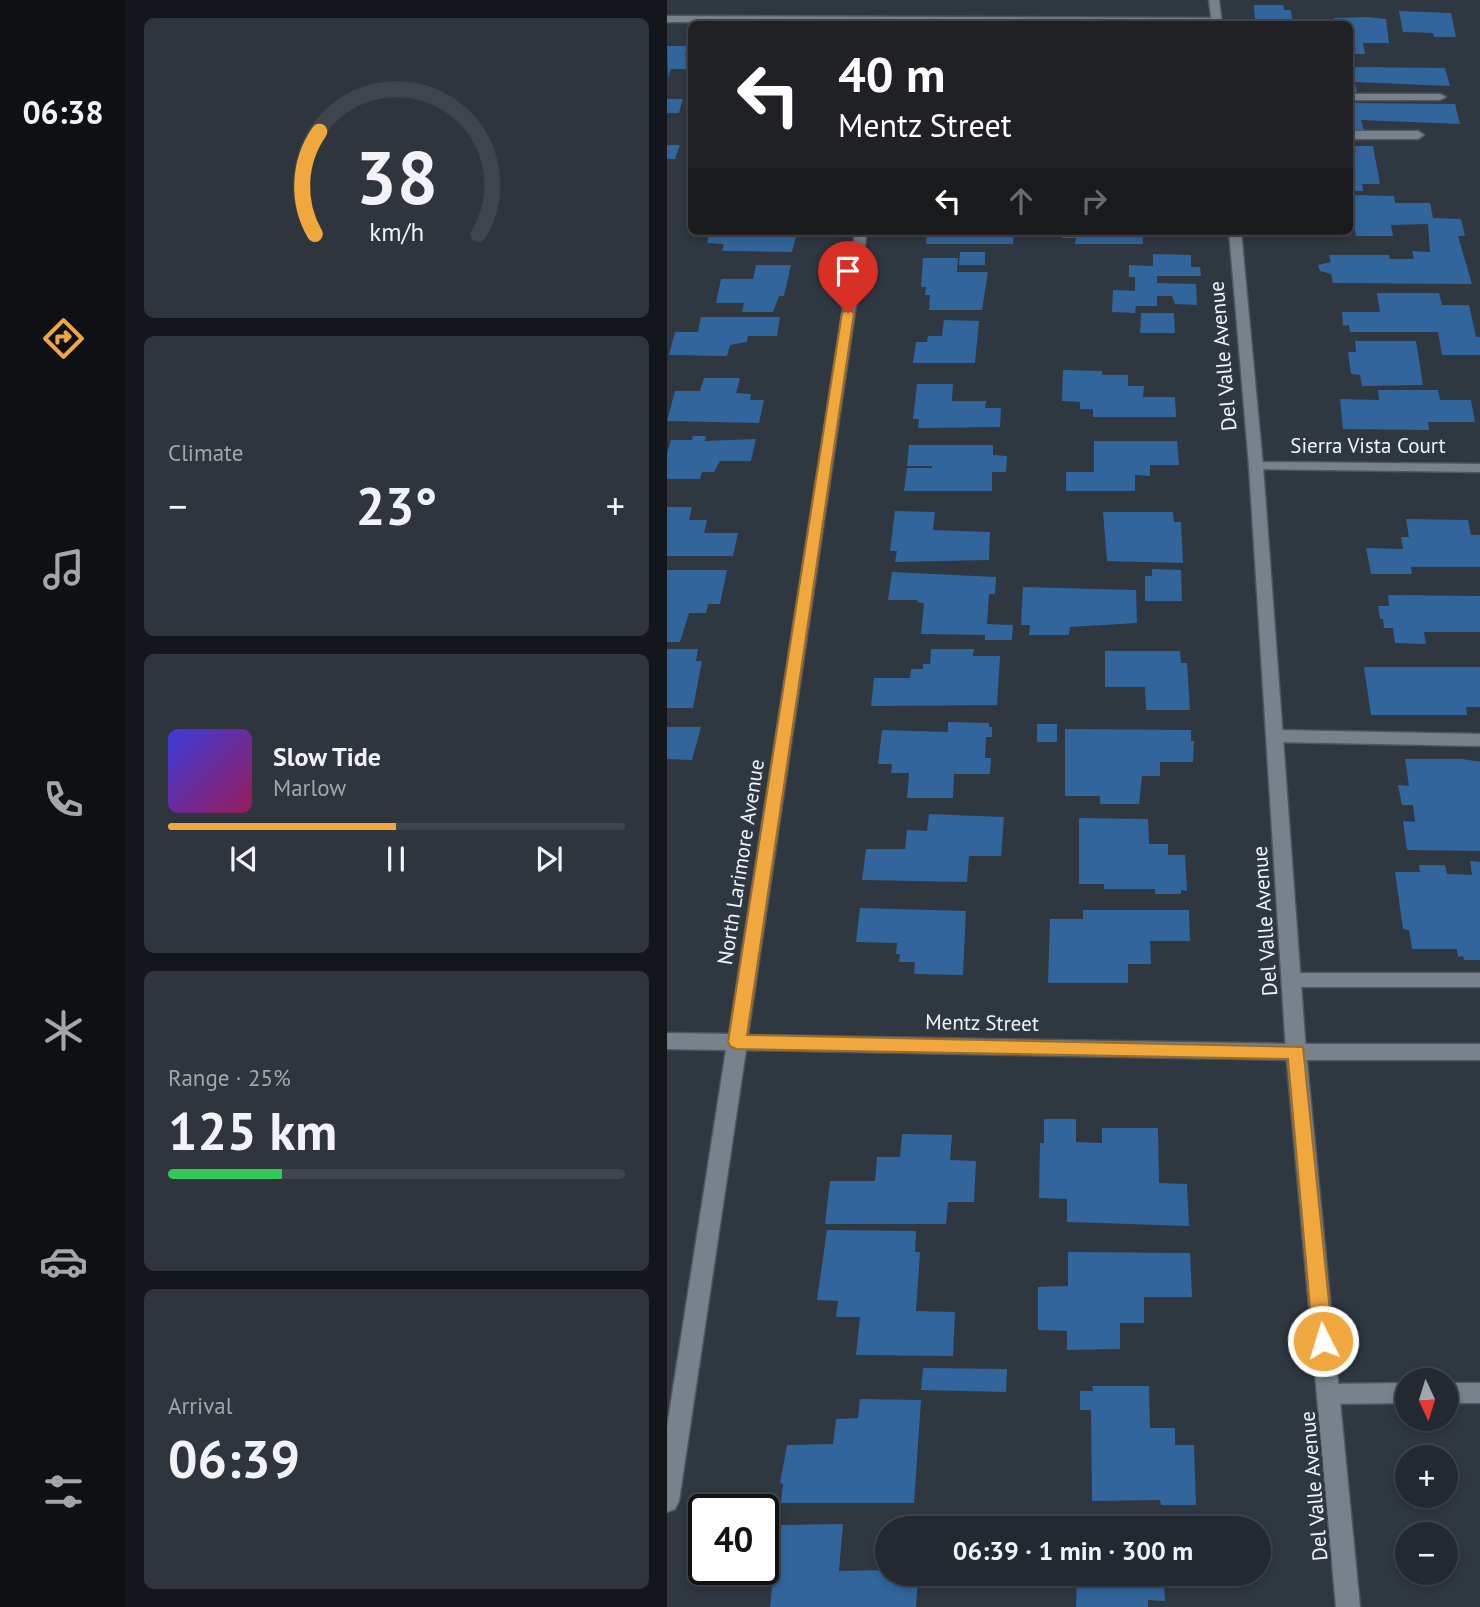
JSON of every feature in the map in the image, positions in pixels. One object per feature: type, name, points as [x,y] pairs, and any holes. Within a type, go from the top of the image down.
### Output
[{"type":"street","points":[[1214,0],[1217,21]]},
{"type":"street","points":[[667,19],[780,21]]},
{"type":"street","points":[[1353,97],[1440,97]]},
{"type":"street","points":[[1353,135],[1418,135]]},
{"type":"street","name":"North Larimore Avenue","points":[[667,1501],[860,235]]},
{"type":"street","name":"Del Valle Avenue","points":[[1235,235],[1256,466],[1296,1052],[1348,1607]]},
{"type":"street","name":"Sierra Vista Court","points":[[1256,466],[1480,468]]},
{"type":"street","points":[[1275,736],[1480,740]]},
{"type":"street","points":[[1292,980],[1480,980]]},
{"type":"street","name":"Mentz Street","points":[[667,1041],[1296,1052],[1480,1052]]},
{"type":"street","points":[[1328,1394],[1395,1393]]},
{"type":"street","points":[[1458,1393],[1480,1393]]},
{"type":"building","points":[[1254,5],[1283,5],[1284,10],[1291,10],[1292,19],[1320,21],[1262,21],[1255,20]]},
{"type":"building","points":[[1399,11],[1451,13],[1456,37],[1403,32]]},
{"type":"building","points":[[1334,18],[1386,19],[1389,43],[1363,43],[1365,54],[1353,54],[1353,21],[1334,21]]},
{"type":"building","points":[[667,46],[688,46],[685,55],[688,55],[686,69],[671,69],[668,78]]},
{"type":"building","points":[[1353,67],[1445,68],[1450,86],[1355,82],[1357,92],[1353,92]]},
{"type":"building","points":[[667,99],[683,99],[679,113],[667,113]]},
{"type":"building","points":[[1353,103],[1455,104],[1460,124],[1361,120],[1364,131],[1353,131]]},
{"type":"building","points":[[667,145],[680,145],[675,159],[667,159]]},
{"type":"building","points":[[1353,146],[1373,146],[1380,184],[1362,184],[1363,191],[1353,191]]},
{"type":"building","points":[[1353,195],[1394,196],[1395,203],[1430,203],[1433,218],[1461,219],[1465,236],[1458,236],[1472,284],[1333,283],[1331,274],[1320,271],[1318,265],[1331,262],[1329,255],[1389,255],[1390,259],[1414,259],[1412,251],[1430,252],[1428,224],[1391,225],[1393,236],[1356,236]]},
{"type":"building","points":[[709,235],[796,236],[792,252],[722,251],[724,244],[707,243]]},
{"type":"building","points":[[927,235],[1014,235],[1013,244],[926,244]]},
{"type":"building","points":[[1062,235],[1142,235],[1143,244],[1075,244],[1076,238],[1062,238]]},
{"type":"building","points":[[960,252],[985,252],[985,265],[959,265]]},
{"type":"building","points":[[1153,254],[1191,255],[1191,267],[1200,267],[1201,276],[1157,276],[1157,283],[1196,284],[1197,305],[1175,304],[1172,296],[1157,296],[1157,306],[1136,306],[1135,313],[1112,312],[1113,290],[1135,291],[1135,277],[1129,277],[1129,265],[1153,266]]},
{"type":"building","points":[[923,258],[958,258],[957,272],[988,272],[982,310],[929,310],[930,295],[925,295],[926,287],[921,287]]},
{"type":"building","points":[[756,265],[791,265],[784,296],[779,296],[773,312],[742,312],[744,303],[716,303],[721,279],[753,279]]},
{"type":"building","points":[[1377,293],[1439,293],[1442,305],[1469,305],[1476,337],[1480,337],[1481,355],[1442,355],[1438,332],[1350,332],[1349,325],[1343,326],[1342,312],[1380,312]]},
{"type":"building","points":[[1141,313],[1174,313],[1175,333],[1140,333]]},
{"type":"building","points":[[701,317],[780,317],[777,336],[748,336],[747,342],[730,345],[727,356],[669,355],[675,332],[698,332]]},
{"type":"building","points":[[944,320],[979,321],[975,363],[913,363],[916,342],[927,342],[928,336],[942,336]]},
{"type":"building","points":[[1355,341],[1416,341],[1423,385],[1362,386],[1360,375],[1351,374],[1348,352],[1356,352]]},
{"type":"building","points":[[1063,370],[1128,375],[1128,386],[1144,386],[1143,397],[1175,397],[1176,417],[1093,417],[1093,409],[1080,409],[1080,402],[1062,401]]},
{"type":"building","points":[[704,378],[740,378],[736,393],[751,394],[750,400],[764,400],[759,423],[667,421],[675,391],[700,391]]},
{"type":"building","points":[[917,384],[953,384],[952,401],[986,401],[985,408],[1001,408],[1000,427],[918,428],[919,419],[913,419]]},
{"type":"building","points":[[1378,390],[1438,390],[1440,400],[1471,400],[1475,422],[1428,422],[1429,430],[1343,429],[1340,399],[1379,400]]},
{"type":"building","points":[[693,436],[706,436],[705,441],[756,439],[751,461],[720,461],[714,472],[702,472],[700,479],[667,479],[667,454],[671,440],[692,440]]},
{"type":"building","points":[[1094,441],[1177,441],[1179,465],[1150,465],[1150,476],[1135,475],[1135,491],[1066,491],[1066,472],[1094,472]]},
{"type":"building","points":[[909,445],[993,445],[993,455],[1007,456],[1006,472],[992,472],[992,491],[904,491],[907,468],[932,468],[907,466]]},
{"type":"building","points":[[667,507],[692,507],[689,520],[707,520],[704,533],[738,533],[733,556],[667,556]]},
{"type":"building","points":[[895,511],[935,512],[933,530],[990,532],[989,560],[895,562],[897,551],[890,551]]},
{"type":"building","points":[[1103,512],[1173,512],[1174,522],[1181,522],[1183,563],[1107,561]]},
{"type":"building","points":[[1406,519],[1468,520],[1471,535],[1481,535],[1481,567],[1411,567],[1412,574],[1371,574],[1366,548],[1403,549],[1401,537],[1409,537]]},
{"type":"building","points":[[1152,569],[1181,570],[1182,601],[1145,601],[1145,576],[1152,576]]},
{"type":"building","points":[[667,570],[727,570],[720,604],[708,604],[706,613],[689,613],[680,642],[667,642]]},
{"type":"building","points":[[892,572],[996,577],[995,594],[989,594],[987,624],[1013,625],[1012,640],[985,640],[985,635],[921,634],[924,603],[917,602],[918,600],[888,600]]},
{"type":"building","points":[[1023,587],[1136,590],[1137,623],[1070,627],[1069,635],[1029,635],[1030,625],[1021,625]]},
{"type":"building","points":[[1388,595],[1481,596],[1481,632],[1424,632],[1426,644],[1395,643],[1393,628],[1384,628],[1378,606],[1389,606]]},
{"type":"building","points":[[667,649],[698,649],[696,661],[702,661],[693,708],[667,708]]},
{"type":"building","points":[[931,649],[974,649],[973,656],[1000,656],[997,705],[871,706],[874,678],[910,678],[911,669],[923,669],[923,664],[930,664]]},
{"type":"building","points":[[1105,651],[1180,651],[1181,663],[1187,663],[1190,710],[1146,710],[1145,687],[1105,687]]},
{"type":"building","points":[[1364,667],[1481,667],[1481,707],[1466,707],[1467,715],[1371,715]]},
{"type":"building","points":[[948,722],[989,723],[992,737],[986,737],[985,758],[991,758],[990,774],[954,774],[953,798],[907,798],[909,773],[891,773],[892,764],[878,764],[882,730],[948,732]]},
{"type":"building","points":[[1037,724],[1057,724],[1057,742],[1037,742]]},
{"type":"building","points":[[667,727],[701,727],[692,760],[667,759]]},
{"type":"building","points":[[1065,729],[1191,730],[1191,741],[1194,741],[1193,762],[1160,762],[1160,776],[1142,776],[1139,804],[1100,804],[1100,796],[1065,796]]},
{"type":"building","points":[[1405,759],[1462,759],[1481,762],[1481,851],[1407,850],[1403,821],[1415,822],[1413,805],[1402,805],[1398,785],[1409,786]]},
{"type":"building","points":[[929,814],[1004,817],[1001,856],[969,856],[967,882],[862,880],[866,849],[905,849],[907,830],[927,831]]},
{"type":"building","points":[[1079,818],[1148,819],[1149,844],[1168,844],[1168,855],[1185,855],[1187,891],[1181,890],[1181,894],[1155,894],[1155,889],[1104,889],[1104,884],[1079,884]]},
{"type":"building","points":[[1470,861],[1481,862],[1481,960],[1464,960],[1463,956],[1458,957],[1457,949],[1412,949],[1409,930],[1403,929],[1395,872],[1420,872],[1419,865],[1445,865],[1447,874],[1472,875]]},
{"type":"building","points":[[860,908],[966,911],[963,975],[914,974],[915,962],[899,962],[900,954],[896,954],[897,943],[856,942]]},
{"type":"building","points":[[1083,910],[1189,910],[1190,941],[1150,941],[1151,964],[1128,964],[1128,983],[1048,983],[1050,919],[1083,919]]},
{"type":"building","points":[[1044,1119],[1076,1119],[1076,1142],[1102,1143],[1102,1128],[1158,1128],[1159,1183],[1187,1184],[1189,1226],[1067,1222],[1067,1199],[1039,1198],[1040,1143],[1044,1143]]},
{"type":"building","points":[[902,1134],[952,1135],[950,1160],[976,1161],[974,1202],[948,1202],[946,1224],[825,1224],[830,1181],[875,1181],[877,1157],[900,1157]]},
{"type":"building","points":[[827,1230],[916,1231],[915,1252],[920,1252],[916,1311],[955,1312],[953,1356],[856,1355],[860,1317],[836,1317],[838,1301],[817,1300]]},
{"type":"building","points":[[1068,1252],[1190,1253],[1192,1297],[1144,1297],[1144,1323],[1120,1323],[1120,1349],[1067,1350],[1067,1331],[1038,1330],[1038,1287],[1068,1286]]},
{"type":"building","points":[[923,1368],[1007,1369],[1006,1392],[921,1390]]},
{"type":"building","points":[[1092,1386],[1149,1386],[1150,1428],[1175,1428],[1175,1445],[1194,1445],[1196,1505],[1161,1505],[1160,1500],[1092,1501],[1091,1410],[1080,1410],[1080,1391],[1093,1391]]},
{"type":"building","points":[[860,1399],[921,1400],[914,1503],[781,1503],[783,1484],[780,1483],[787,1445],[833,1444],[836,1419],[858,1418]]},
{"type":"building","points":[[843,1524],[839,1571],[875,1570],[875,1586],[917,1586],[916,1607],[770,1607],[772,1585],[779,1585],[779,1525]]},
{"type":"building","points":[[1077,1586],[1164,1586],[1165,1601],[1148,1600],[1148,1607],[1076,1607]]},
{"type":"route","points":[[848,313],[737,1042],[1296,1052],[1323,1341]]}]
